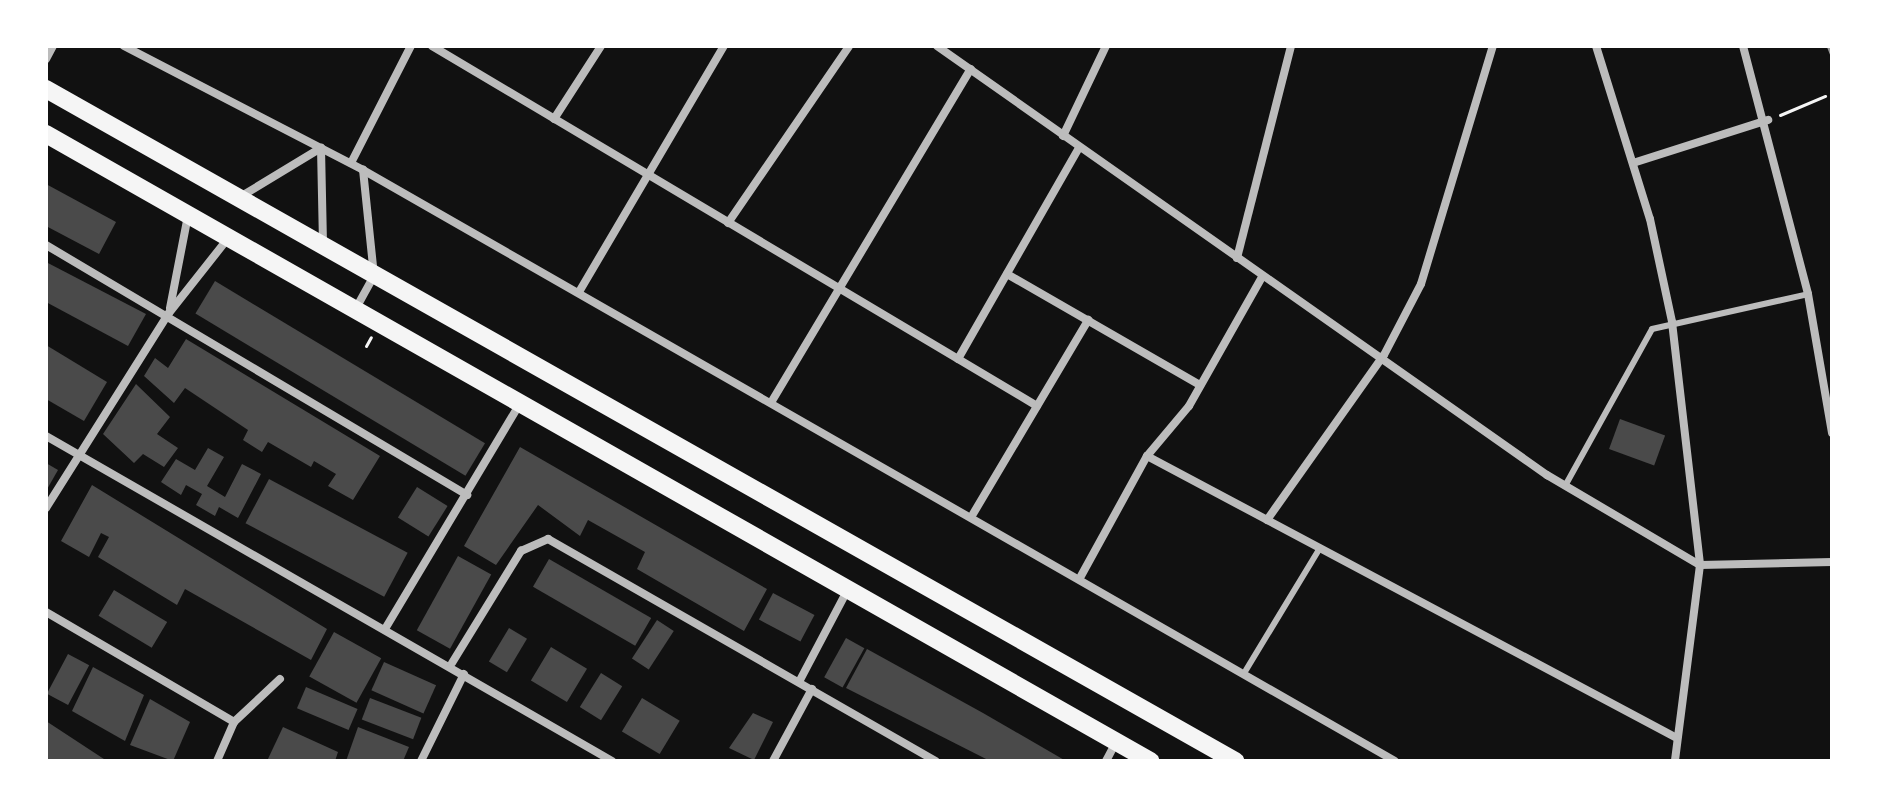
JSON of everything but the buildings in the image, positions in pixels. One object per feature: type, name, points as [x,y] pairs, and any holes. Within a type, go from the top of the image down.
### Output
[{"type":"highway","points":[[46,89],[1235,761]]},
{"type":"highway","points":[[46,134],[230,237],[518,407],[1150,761]]},
{"type":"street","points":[[46,59],[53,46]]},
{"type":"street","points":[[124,46],[351,163],[1246,670],[1395,761]]},
{"type":"street","points":[[351,163],[411,46]]},
{"type":"street","points":[[432,46],[1037,406]]},
{"type":"street","points":[[554,119],[601,46]]},
{"type":"street","points":[[579,292],[724,46]]},
{"type":"street","points":[[728,223],[849,46]]},
{"type":"street","points":[[937,46],[1262,277],[1384,355],[1565,486],[1700,565],[1832,562]]},
{"type":"street","points":[[1063,136],[1106,46]]},
{"type":"street","points":[[1237,258],[1291,46]]},
{"type":"street","points":[[1267,520],[1384,355],[1432,254],[1493,46]]},
{"type":"street","points":[[1596,46],[1633,163],[1672,322],[1700,565],[1675,737],[1675,761]]},
{"type":"street","points":[[1743,46],[1768,120],[1808,294],[1832,433]]},
{"type":"street","points":[[772,401],[971,69]]},
{"type":"street","points":[[1633,163],[1768,120]]},
{"type":"street","points":[[236,199],[321,148]]},
{"type":"street","points":[[321,148],[323,248]]},
{"type":"street","points":[[958,359],[1079,148]]},
{"type":"street","points":[[355,310],[374,276],[363,170]]},
{"type":"street","points":[[169,313],[188,213]]},
{"type":"street","points":[[46,508],[76,455],[169,313],[230,237]]},
{"type":"street","points":[[46,245],[169,313],[467,495]]},
{"type":"street","points":[[1007,274],[1200,385]]},
{"type":"street","points":[[1081,576],[1147,456],[1200,385],[1262,277]]},
{"type":"street","points":[[973,514],[1088,320]]},
{"type":"street","points":[[385,629],[518,407]]},
{"type":"street","points":[[46,436],[385,629],[452,663],[464,674],[607,760]]},
{"type":"street","points":[[1147,456],[1675,737]]},
{"type":"street","points":[[452,663],[521,551],[548,539],[936,761]]},
{"type":"street","points":[[799,682],[847,591]]},
{"type":"street","points":[[46,612],[234,722]]},
{"type":"street","points":[[421,761],[464,674]]},
{"type":"street","points":[[217,761],[234,722],[280,679]]},
{"type":"street","points":[[773,761],[812,689]]},
{"type":"street","points":[[1106,761],[1116,742]]},
{"type":"lane","points":[[1565,486],[1652,329],[1672,322],[1808,294]]},
{"type":"lane","points":[[1246,670],[1320,548]]},
{"type":"path","points":[[1768,120],[1825,96]]},
{"type":"railway","points":[[1829,46],[1832,54]]}]
